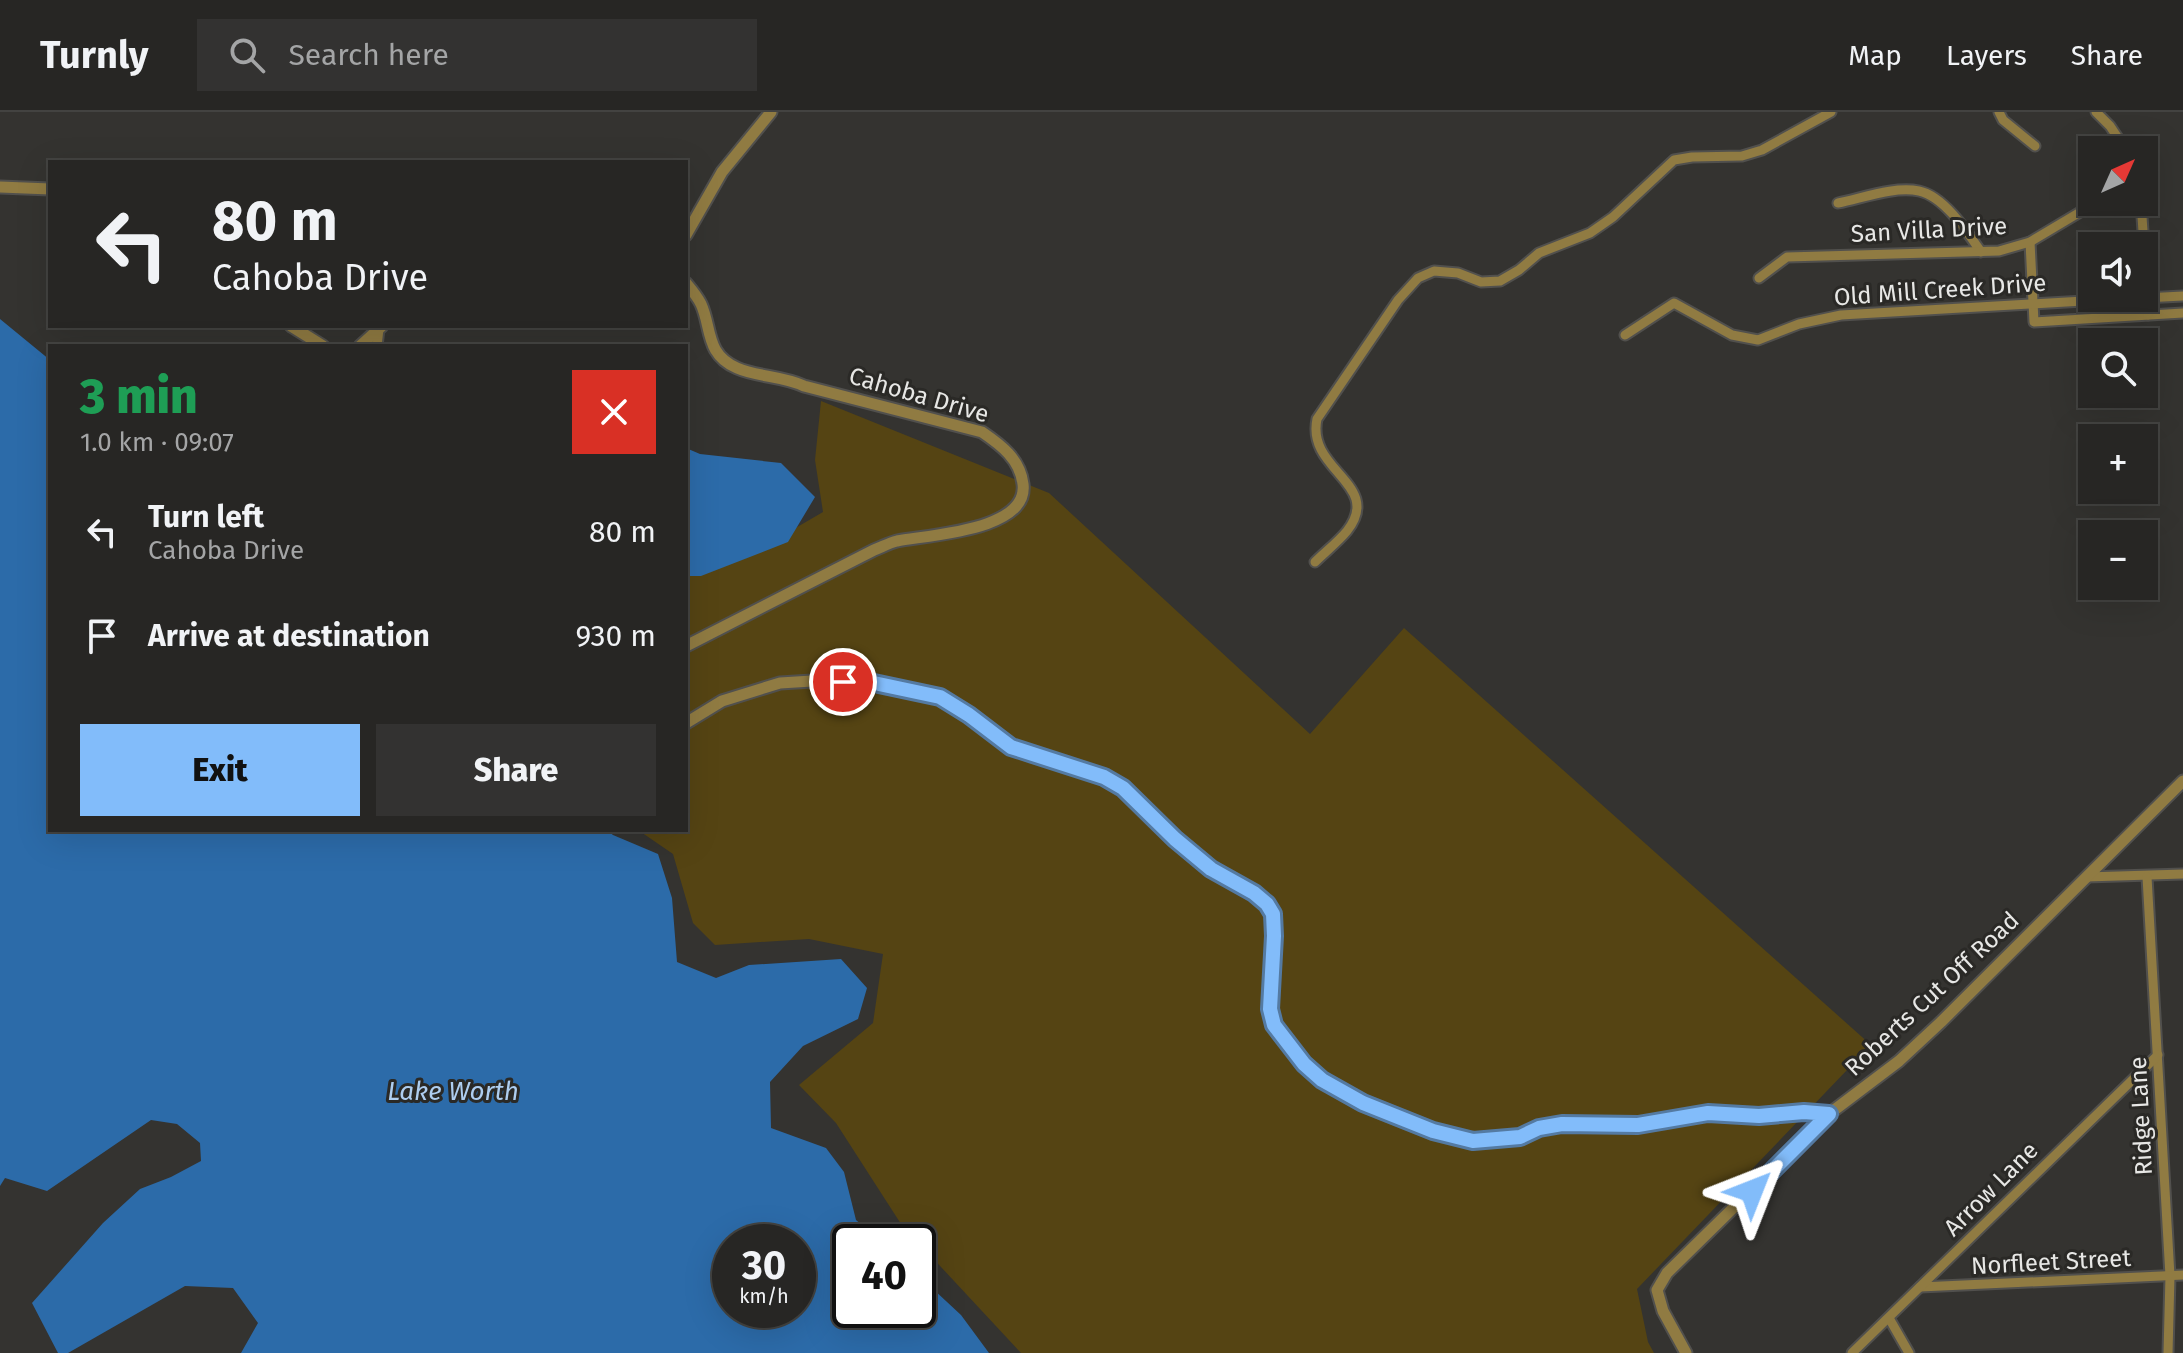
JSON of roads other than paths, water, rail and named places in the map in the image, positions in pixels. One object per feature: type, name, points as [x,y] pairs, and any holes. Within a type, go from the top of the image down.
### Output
[{"type":"street","points":[[688,232],[722,172],[771,112]]},
{"type":"street","points":[[1315,562],[1353,523],[1356,499],[1348,483],[1321,454],[1316,441],[1317,419],[1398,300],[1418,278],[1434,271],[1458,273],[1481,282],[1500,281],[1539,253],[1590,233],[1613,217],[1674,160],[1742,156],[1762,150],[1831,112]]},
{"type":"street","points":[[1999,112],[2003,120],[2035,146]]},
{"type":"street","points":[[2096,112],[2117,136]]},
{"type":"street","points":[[0,187],[48,189]]},
{"type":"street","points":[[1838,203],[1893,191],[1920,191],[1933,197],[1962,224],[1981,252]]},
{"type":"street","name":"San Villa Drive","points":[[1759,278],[1787,257],[1999,251],[2030,242],[2078,213]]},
{"type":"street","points":[[2030,242],[2033,303]]},
{"type":"street","name":"Cahoba Drive","points":[[688,286],[700,301],[711,343],[730,364],[741,370],[792,380],[804,386],[982,432],[999,444],[1018,466],[1023,491],[1022,499],[1000,518],[969,529],[894,542],[874,550],[688,645]]},
{"type":"street","points":[[2158,297],[2183,296]]},
{"type":"street","name":"Old Mill Creek Drive","points":[[1625,335],[1674,303],[1732,335],[1758,340],[1799,324],[1841,315],[2078,301]]},
{"type":"street","name":"Old Mill Creek Drive","points":[[2033,303],[2034,322],[2183,313]]},
{"type":"street","points":[[294,328],[320,344]]},
{"type":"street","points":[[362,344],[381,328]]},
{"type":"street","points":[[688,722],[722,701],[780,683],[874,683],[940,697],[1011,747],[1104,777],[1123,788],[1211,869],[1254,893],[1267,904],[1273,914],[1274,936],[1270,1009],[1280,1034],[1304,1064],[1322,1080],[1363,1103],[1433,1131],[1473,1141],[1496,1141],[1562,1124],[1638,1125],[1708,1113],[1759,1116],[1804,1112],[1829,1114]]},
{"type":"street","name":"Roberts Cut Off Road","points":[[1686,1353],[1659,1302],[1657,1290],[1677,1262],[1829,1114],[1908,1052],[2183,781]]},
{"type":"street","points":[[2086,877],[2183,874]]},
{"type":"street","name":"Ridge Lane","points":[[2147,877],[2170,1276],[2168,1353]]},
{"type":"street","name":"Arrow Lane","points":[[1852,1353],[2158,1055]]},
{"type":"street","name":"Norfleet Street","points":[[1920,1287],[2183,1275]]},
{"type":"street","points":[[1889,1318],[1909,1353]]},
{"type":"water","name":"Lake Worth","points":[[0,319],[48,358],[48,832],[609,832],[658,854],[672,898],[677,962],[716,978],[749,965],[841,959],[867,988],[858,1019],[803,1046],[770,1082],[771,1128],[826,1148],[844,1172],[856,1220],[861,1224],[832,1224],[832,1328],[936,1328],[936,1292],[961,1315],[989,1353],[241,1353],[258,1323],[233,1288],[185,1286],[68,1353],[58,1353],[32,1303],[103,1223],[140,1189],[201,1161],[200,1143],[177,1124],[151,1120],[47,1191],[5,1178],[0,1186]]},
{"type":"water","points":[[688,449],[700,454],[781,463],[815,497],[788,542],[701,576],[688,576]]}]
